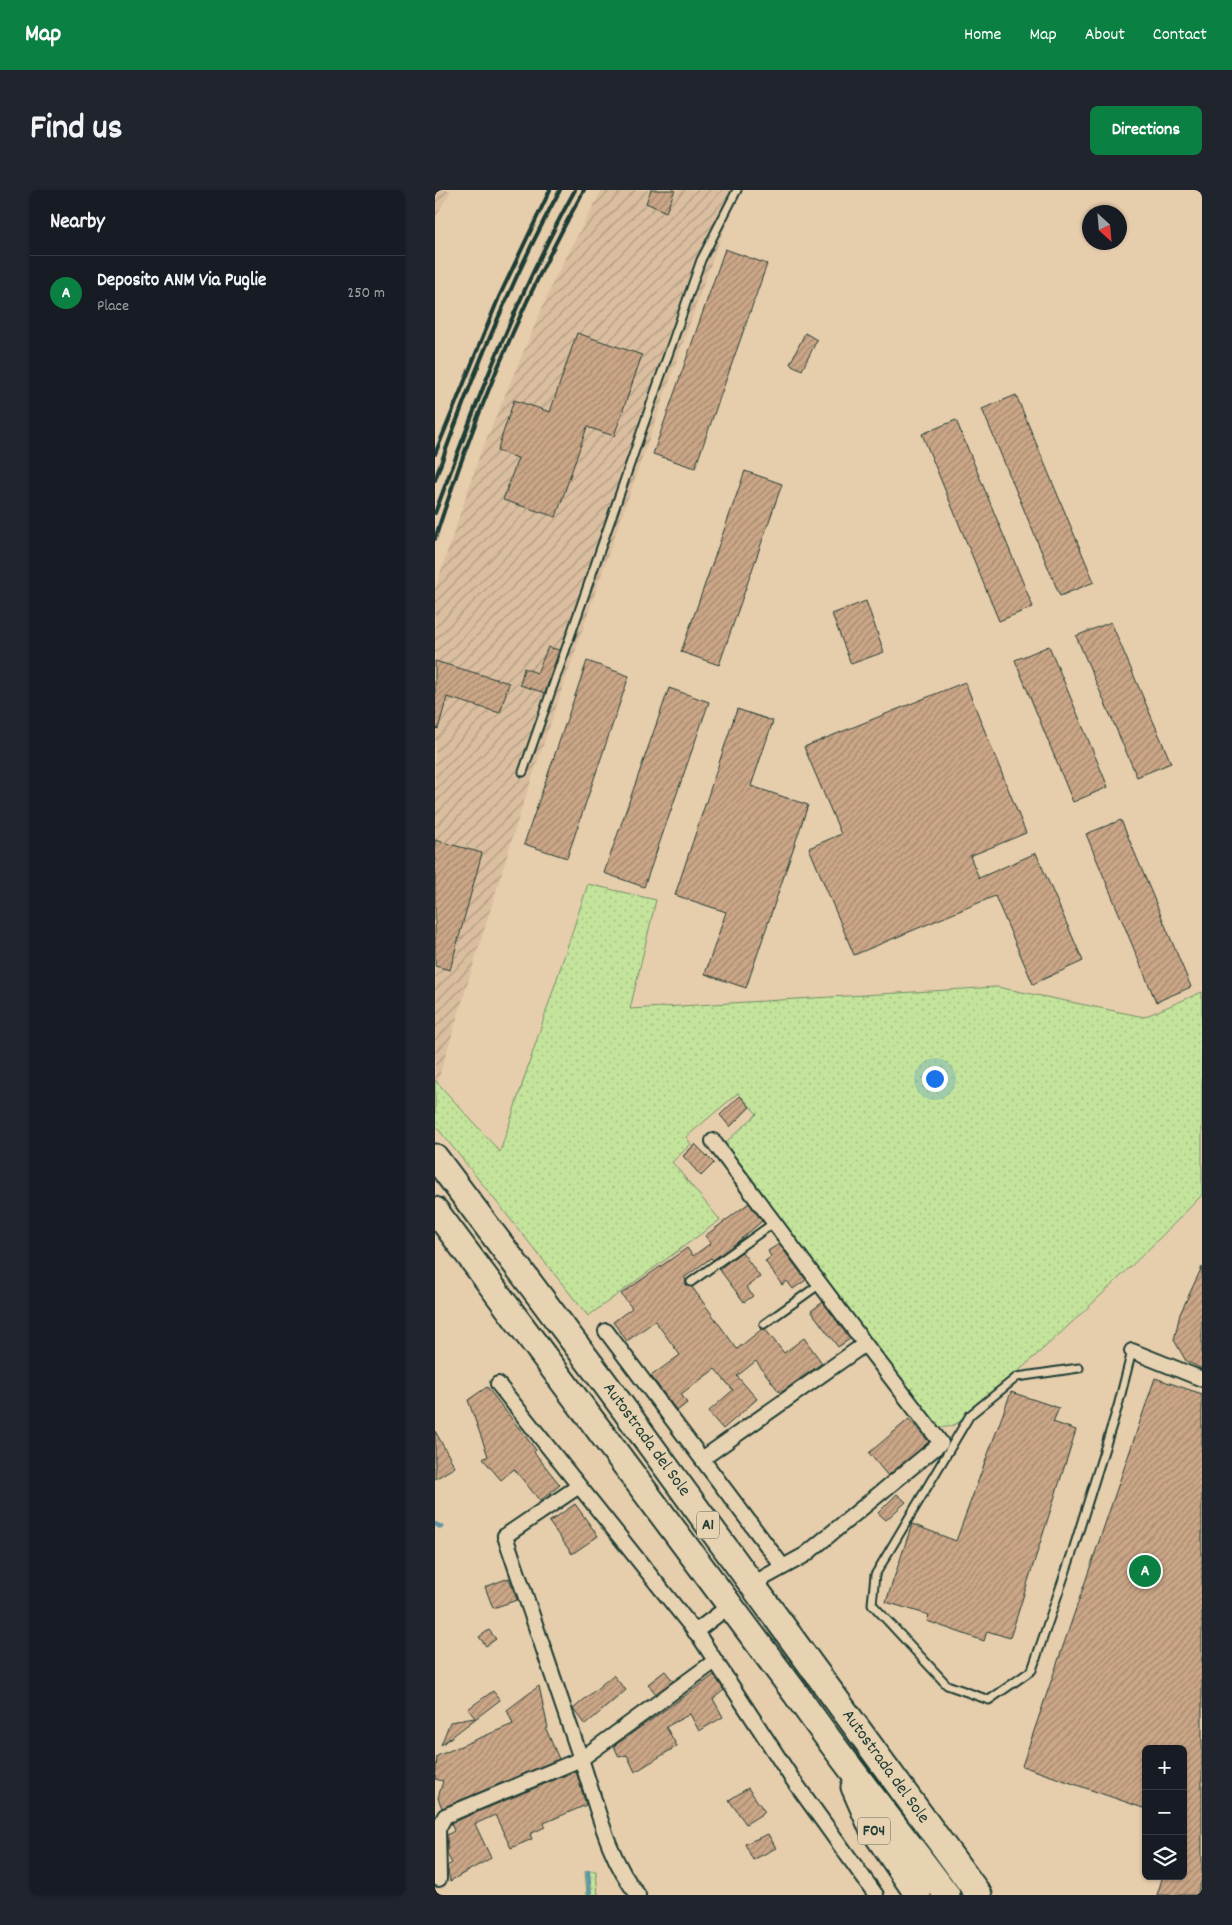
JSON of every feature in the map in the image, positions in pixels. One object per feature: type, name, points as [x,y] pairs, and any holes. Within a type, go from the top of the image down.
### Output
[{"type":"highway","name":"Autostrada del Sole","points":[[435,1157],[607,1386],[979,1895]]},
{"type":"highway","name":"Autostrada del Sole","points":[[435,1210],[796,1694],[842,1760],[889,1816],[947,1895]]},
{"type":"highway","name":"F04","points":[[842,1760],[871,1826],[918,1895]]},
{"type":"street","points":[[713,1141],[941,1443],[805,1555],[765,1577]]},
{"type":"street","points":[[606,1331],[783,1567]]},
{"type":"street","points":[[702,1459],[865,1344]]},
{"type":"street","points":[[1132,1351],[1202,1379]]},
{"type":"street","points":[[498,1384],[695,1632],[791,1777],[876,1895]]},
{"type":"street","points":[[579,1486],[505,1536],[613,1854],[626,1881],[637,1895]]},
{"type":"street","points":[[695,1632],[720,1613]]},
{"type":"street","points":[[439,1879],[438,1829],[445,1816],[581,1760],[715,1661]]},
{"type":"lane","points":[[523,772],[701,260],[737,190]]},
{"type":"lane","points":[[691,1282],[775,1222]]},
{"type":"lane","points":[[764,1324],[821,1284]]},
{"type":"lane","points":[[1079,1368],[1017,1377],[970,1414],[875,1575],[871,1604],[947,1685],[989,1700],[1032,1670],[1076,1541],[1118,1406],[1132,1351]]},
{"type":"shaded area","points":[[435,190],[451,190],[435,218]]},
{"type":"shaded area","points":[[602,190],[741,190],[715,252],[609,552],[520,813],[437,1083],[435,1080],[435,589],[480,454],[555,278]]},
{"type":"green space","points":[[588,884],[656,900],[630,1009],[997,987],[1144,1017],[1202,992],[1202,1195],[1115,1282],[994,1393],[963,1420],[951,1426],[940,1427],[931,1424],[725,1143],[757,1114],[738,1093],[686,1137],[691,1144],[672,1162],[720,1220],[588,1316],[435,1125],[435,1080],[500,1152]]},
{"type":"green space","points":[[585,1871],[596,1871],[598,1895],[587,1895]]},
{"type":"building","points":[[651,190],[675,190],[666,212],[646,203]]},
{"type":"building","points":[[725,249],[767,264],[695,468],[653,454]]},
{"type":"building","points":[[577,333],[642,355],[614,436],[587,427],[556,517],[503,500],[518,458],[497,451],[514,400],[550,412]]},
{"type":"building","points":[[805,333],[817,340],[802,370],[790,364]]},
{"type":"building","points":[[1016,395],[1094,582],[1060,596],[982,409]]},
{"type":"building","points":[[956,420],[1033,607],[999,621],[922,434]]},
{"type":"building","points":[[745,471],[782,484],[719,665],[681,652]]},
{"type":"building","points":[[866,601],[884,652],[851,664],[832,614]]},
{"type":"building","points":[[1111,622],[1171,763],[1137,777],[1076,636]]},
{"type":"building","points":[[1049,646],[1108,787],[1073,802],[1015,660]]},
{"type":"building","points":[[548,647],[559,650],[545,693],[520,685],[524,668],[537,673]]},
{"type":"building","points":[[435,661],[509,683],[500,713],[447,697],[438,729],[435,728]]},
{"type":"building","points":[[587,661],[629,676],[567,858],[524,844]]},
{"type":"building","points":[[965,682],[1026,833],[970,856],[979,878],[1036,853],[1083,961],[1033,984],[995,896],[854,955],[809,848],[841,834],[804,747]]},
{"type":"building","points":[[669,688],[709,702],[644,887],[604,873]]},
{"type":"building","points":[[737,709],[773,721],[751,786],[808,805],[746,988],[705,974],[726,912],[675,895]]},
{"type":"building","points":[[1121,820],[1191,987],[1156,1002],[1086,834]]},
{"type":"building","points":[[435,840],[482,853],[450,970],[435,966]]},
{"type":"building","points":[[740,1096],[750,1107],[730,1127],[720,1115]]},
{"type":"building","points":[[695,1144],[714,1163],[701,1176],[683,1156]]},
{"type":"building","points":[[749,1203],[762,1221],[713,1260],[711,1258],[685,1277],[686,1285],[692,1287],[737,1349],[762,1329],[765,1329],[784,1353],[804,1338],[822,1363],[780,1393],[756,1361],[737,1376],[757,1399],[723,1429],[708,1412],[733,1390],[715,1369],[681,1394],[687,1403],[677,1411],[651,1376],[680,1355],[655,1321],[627,1341],[613,1322],[632,1308],[621,1294],[687,1248],[693,1256],[711,1243],[705,1236]]},
{"type":"building","points":[[779,1244],[806,1280],[793,1289],[787,1281],[782,1285],[765,1261],[771,1257],[768,1251]]},
{"type":"building","points":[[742,1252],[760,1277],[746,1287],[753,1296],[744,1302],[719,1269]]},
{"type":"building","points":[[1202,1267],[1202,1369],[1186,1361],[1174,1340],[1180,1314]]},
{"type":"building","points":[[823,1302],[850,1339],[838,1347],[811,1311]]},
{"type":"building","points":[[1155,1378],[1202,1394],[1202,1879],[1197,1895],[1157,1895],[1162,1880],[1187,1880],[1187,1745],[1142,1745],[1142,1808],[1022,1766]]},
{"type":"building","points":[[487,1387],[536,1450],[534,1452],[560,1485],[540,1501],[514,1469],[501,1480],[483,1459],[488,1456],[468,1400]]},
{"type":"building","points":[[1011,1392],[1059,1408],[1053,1422],[1076,1430],[1010,1638],[987,1631],[984,1641],[927,1621],[929,1615],[886,1602],[912,1524],[956,1541]]},
{"type":"building","points":[[909,1419],[929,1442],[888,1476],[869,1453]]},
{"type":"building","points":[[435,1431],[455,1467],[435,1479]]},
{"type":"building","points":[[897,1494],[906,1502],[886,1520],[878,1513]]},
{"type":"building","points":[[575,1504],[598,1536],[572,1554],[549,1522]]},
{"type":"building","points":[[509,1578],[517,1600],[493,1608],[485,1587]]},
{"type":"building","points":[[489,1630],[496,1639],[486,1646],[479,1637]]},
{"type":"building","points":[[665,1671],[673,1681],[656,1694],[648,1684]]},
{"type":"building","points":[[613,1675],[626,1690],[585,1725],[573,1709]]},
{"type":"building","points":[[714,1675],[724,1690],[713,1699],[723,1717],[699,1731],[690,1714],[666,1727],[677,1746],[635,1772],[627,1755],[619,1757],[614,1746]]},
{"type":"building","points":[[539,1686],[548,1728],[546,1729],[559,1759],[442,1808],[438,1798],[443,1781],[435,1779],[437,1756],[513,1724],[507,1710]]},
{"type":"building","points":[[493,1691],[500,1700],[441,1745],[450,1722],[475,1718],[468,1709]]},
{"type":"building","points":[[576,1771],[586,1805],[544,1823],[545,1827],[530,1834],[532,1839],[511,1848],[495,1815],[475,1824],[491,1858],[450,1881],[447,1866],[452,1863],[447,1854],[447,1835],[454,1831],[451,1823]]},
{"type":"building","points":[[748,1788],[765,1812],[746,1824],[729,1800]]},
{"type":"building","points":[[768,1834],[776,1848],[753,1860],[745,1844]]},
{"type":"waterway","points":[[435,1524],[441,1527]]},
{"type":"waterway","points":[[588,1872],[590,1895]]},
{"type":"railway","points":[[435,454],[499,297],[550,190]]},
{"type":"railway","points":[[435,480],[492,332],[524,260],[560,190]]},
{"type":"railway","points":[[435,513],[516,308],[575,190]]},
{"type":"railway","points":[[435,539],[466,449],[501,360],[540,274],[584,190]]},
{"type":"place","name":"Deposito ANM Via Puglie","points":[[1145,1571]]}]
